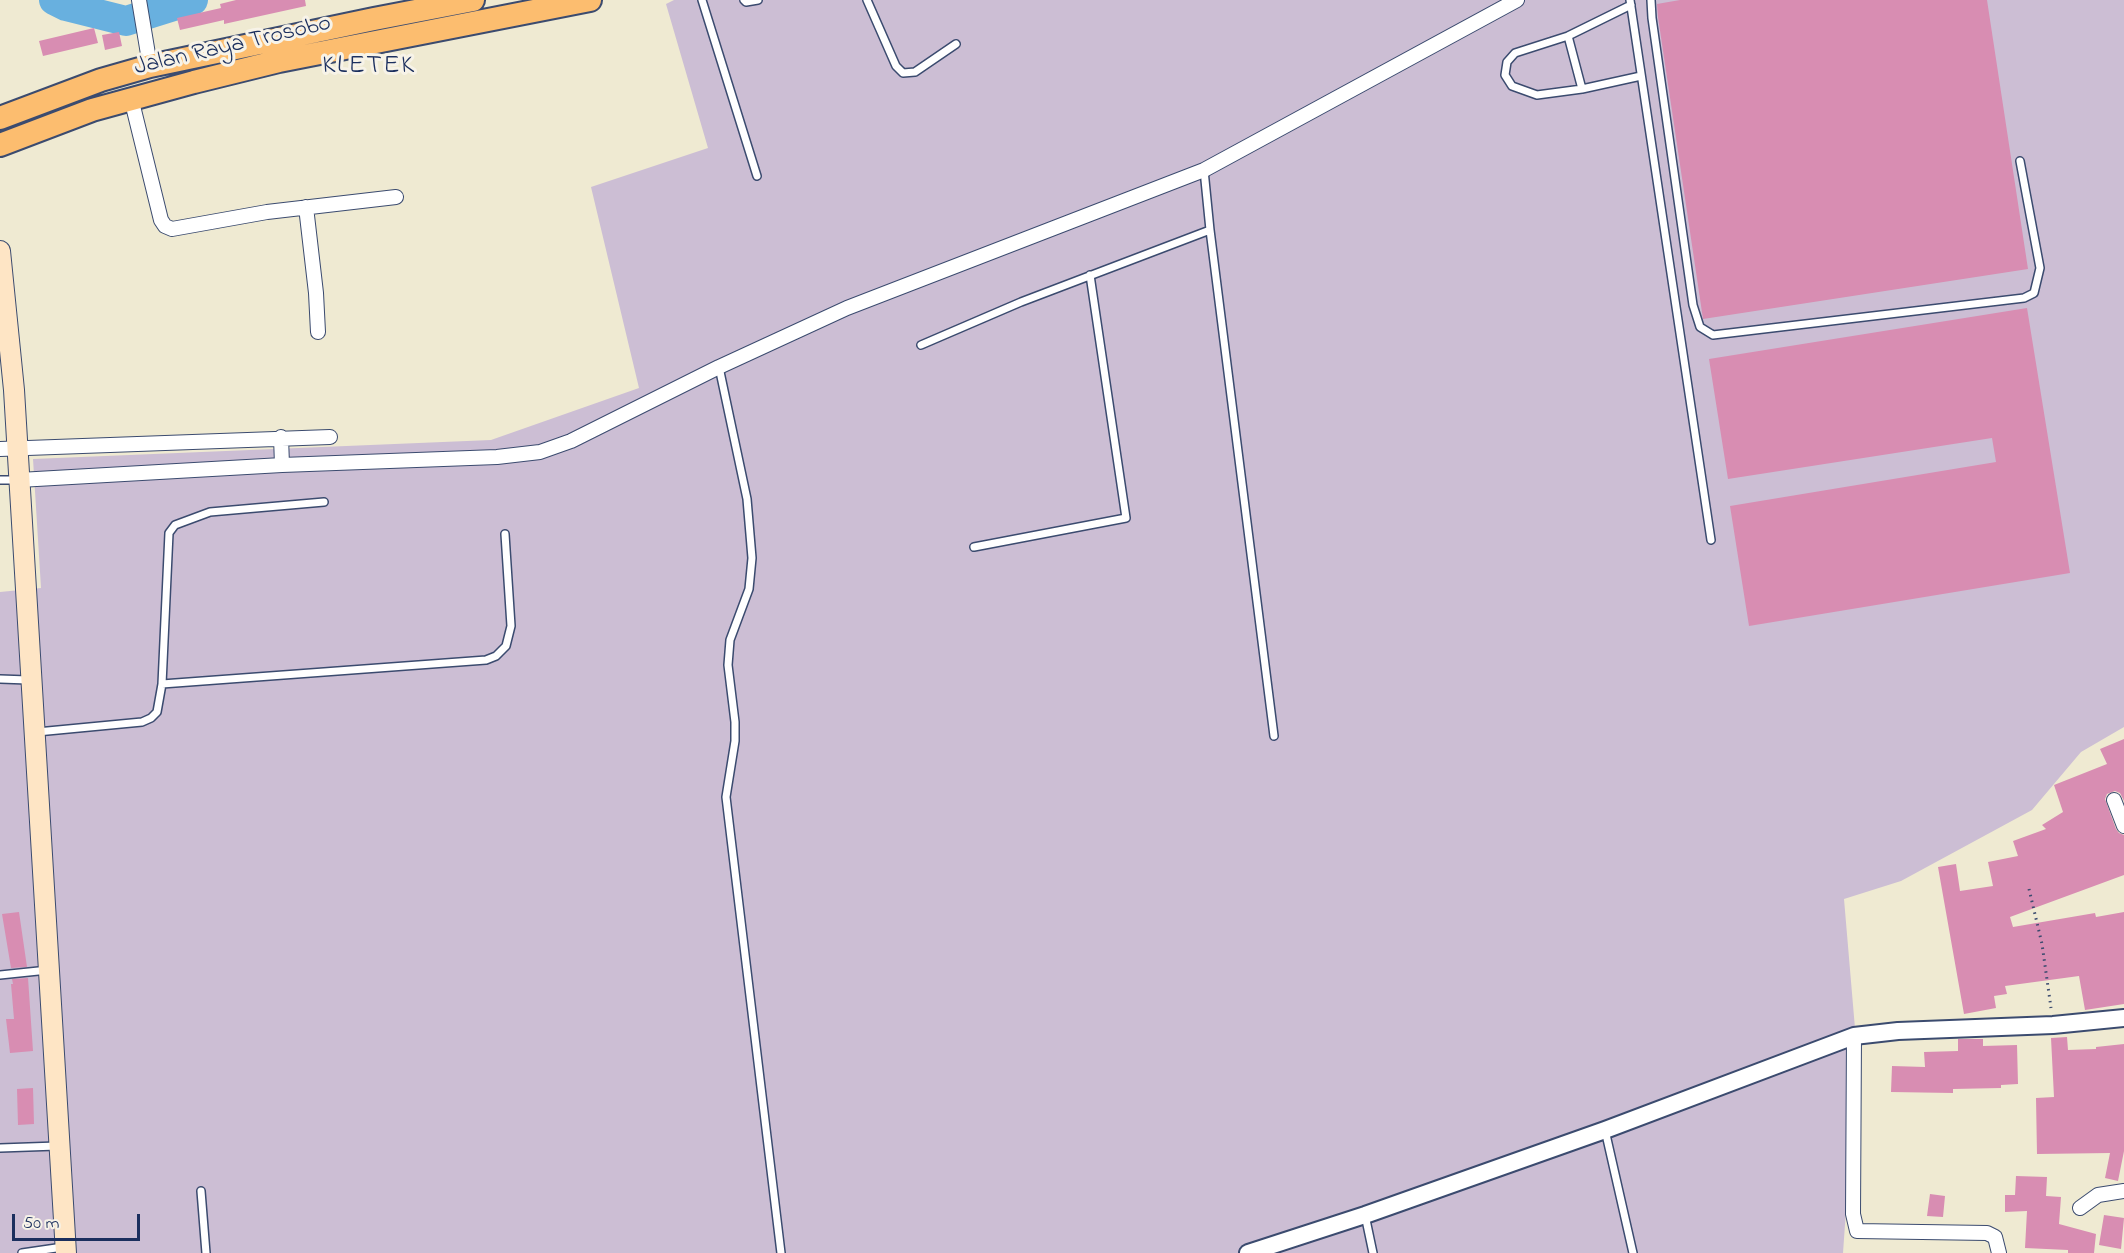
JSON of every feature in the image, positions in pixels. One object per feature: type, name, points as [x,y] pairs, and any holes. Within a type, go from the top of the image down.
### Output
[{"type":"highway","name":"Jalan Raya Trosobo","points":[[0,118],[90,84],[150,66],[473,0]]},
{"type":"highway","name":"Jalan Raya Trosobo","points":[[0,145],[130,98],[279,61],[590,0]]},
{"type":"main road","points":[[0,251],[14,390],[12,464],[31,681],[66,1250]]},
{"type":"street","points":[[139,0],[150,66]]},
{"type":"street","points":[[12,464],[281,450],[497,457],[540,452],[571,441],[719,367],[847,308],[1204,170],[1517,0]]},
{"type":"street","points":[[130,98],[161,220],[165,226],[172,229],[267,212],[396,197]]},
{"type":"street","points":[[306,207],[318,332]]},
{"type":"street","points":[[12,464],[281,450],[330,437]]},
{"type":"street","points":[[2114,800],[2124,826]]},
{"type":"street","points":[[1248,1253],[1365,1215],[1605,1130],[1854,1036],[1898,1031],[2053,1025],[2124,1018]]},
{"type":"street","points":[[1854,1036],[1853,1214],[1857,1231],[1987,1233],[1995,1237],[1999,1253]]},
{"type":"street","points":[[2080,1208],[2098,1195],[2124,1191]]},
{"type":"lane","points":[[702,0],[756,176]]},
{"type":"lane","points":[[744,0],[746,2],[758,0]]},
{"type":"lane","points":[[867,0],[896,66],[903,74],[915,72],[956,45]]},
{"type":"lane","points":[[1651,0],[1693,305],[1700,327],[1713,335],[2024,298],[2034,293],[2040,268],[2020,161]]},
{"type":"lane","points":[[1641,76],[1582,89],[1537,95],[1512,86],[1505,75],[1507,62],[1515,53],[1569,36],[1630,2],[1711,540]]},
{"type":"lane","points":[[1569,36],[1582,89]]},
{"type":"lane","points":[[1204,170],[1274,736]]},
{"type":"lane","points":[[921,345],[1021,302],[1210,230]]},
{"type":"lane","points":[[974,547],[1126,518],[1090,275]]},
{"type":"lane","points":[[719,367],[747,499],[752,558],[749,589],[730,640],[728,665],[735,741],[726,797],[781,1253]]},
{"type":"lane","points":[[34,732],[142,722],[151,718],[157,711],[162,684],[169,534],[174,525],[210,512],[324,502]]},
{"type":"lane","points":[[162,684],[486,660],[496,656],[506,646],[511,626],[505,534]]},
{"type":"lane","points":[[0,679],[31,681]]},
{"type":"lane","points":[[0,975],[49,970]]},
{"type":"lane","points":[[1605,1130],[1633,1253]]},
{"type":"lane","points":[[0,1148],[59,1146]]},
{"type":"lane","points":[[201,1191],[207,1253]]},
{"type":"lane","points":[[1365,1215],[1373,1253]]},
{"type":"lane","points":[[22,1253],[66,1250]]},
{"type":"path","points":[[2029,890],[2042,944],[2053,1025]]},
{"type":"shaded area","points":[[674,0],[2124,0],[2124,727],[2081,752],[2032,810],[1901,881],[1844,899],[1857,1052],[1843,1253],[0,1253],[0,592],[41,588],[33,459],[491,440],[639,388],[591,187],[708,148],[666,4]]},
{"type":"building","points":[[236,0],[305,0],[306,6],[224,24],[224,20],[180,30],[177,18],[221,8],[220,4]]},
{"type":"building","points":[[1680,0],[1987,0],[2028,269],[1703,319],[1657,4]]},
{"type":"building","points":[[94,28],[98,43],[43,56],[39,41]]},
{"type":"building","points":[[119,32],[122,46],[105,50],[102,35]]},
{"type":"building","points":[[2027,308],[2070,573],[1749,626],[1730,506],[1996,462],[1992,438],[1728,479],[1709,359]]},
{"type":"building","points":[[2124,739],[2124,801],[2120,793],[2115,791],[2107,794],[2105,799],[2116,829],[2124,835],[2124,875],[2010,917],[2013,927],[2095,913],[2096,917],[2124,912],[2124,1004],[2085,1010],[2079,976],[2005,986],[2007,994],[1994,996],[1996,1008],[1964,1014],[1938,867],[1956,864],[1960,891],[1993,886],[1988,862],[2018,856],[2013,841],[2046,829],[2042,825],[2063,812],[2054,785],[2107,764],[2100,749]]},
{"type":"building","points":[[19,912],[27,967],[11,968],[2,914]]},
{"type":"building","points":[[28,978],[33,1051],[10,1053],[6,1019],[14,1019],[12,979]]},
{"type":"building","points":[[2067,1037],[2068,1050],[2096,1049],[2096,1047],[2124,1044],[2124,1151],[2118,1181],[2105,1178],[2110,1153],[2037,1154],[2036,1098],[2054,1097],[2051,1038]]},
{"type":"building","points":[[1958,1039],[1983,1039],[1983,1046],[2017,1045],[2018,1084],[2001,1085],[2001,1088],[1953,1089],[1953,1093],[1891,1092],[1892,1066],[1925,1067],[1924,1052],[1958,1051]]},
{"type":"building","points":[[33,1088],[34,1124],[18,1125],[17,1089]]},
{"type":"building","points":[[2016,1176],[2047,1177],[2046,1196],[2061,1197],[2059,1224],[2096,1234],[2094,1253],[2068,1253],[2068,1250],[2025,1248],[2027,1211],[2005,1212],[2005,1195],[2015,1195]]},
{"type":"building","points":[[1930,1194],[1945,1196],[1943,1217],[1927,1216]]},
{"type":"building","points":[[2104,1215],[2124,1218],[2121,1249],[2099,1245]]},
{"type":"waterway","points":[[54,0],[66,6],[126,21],[193,0]]},
{"type":"district","name":"KLETEK","points":[[369,68]]}]
